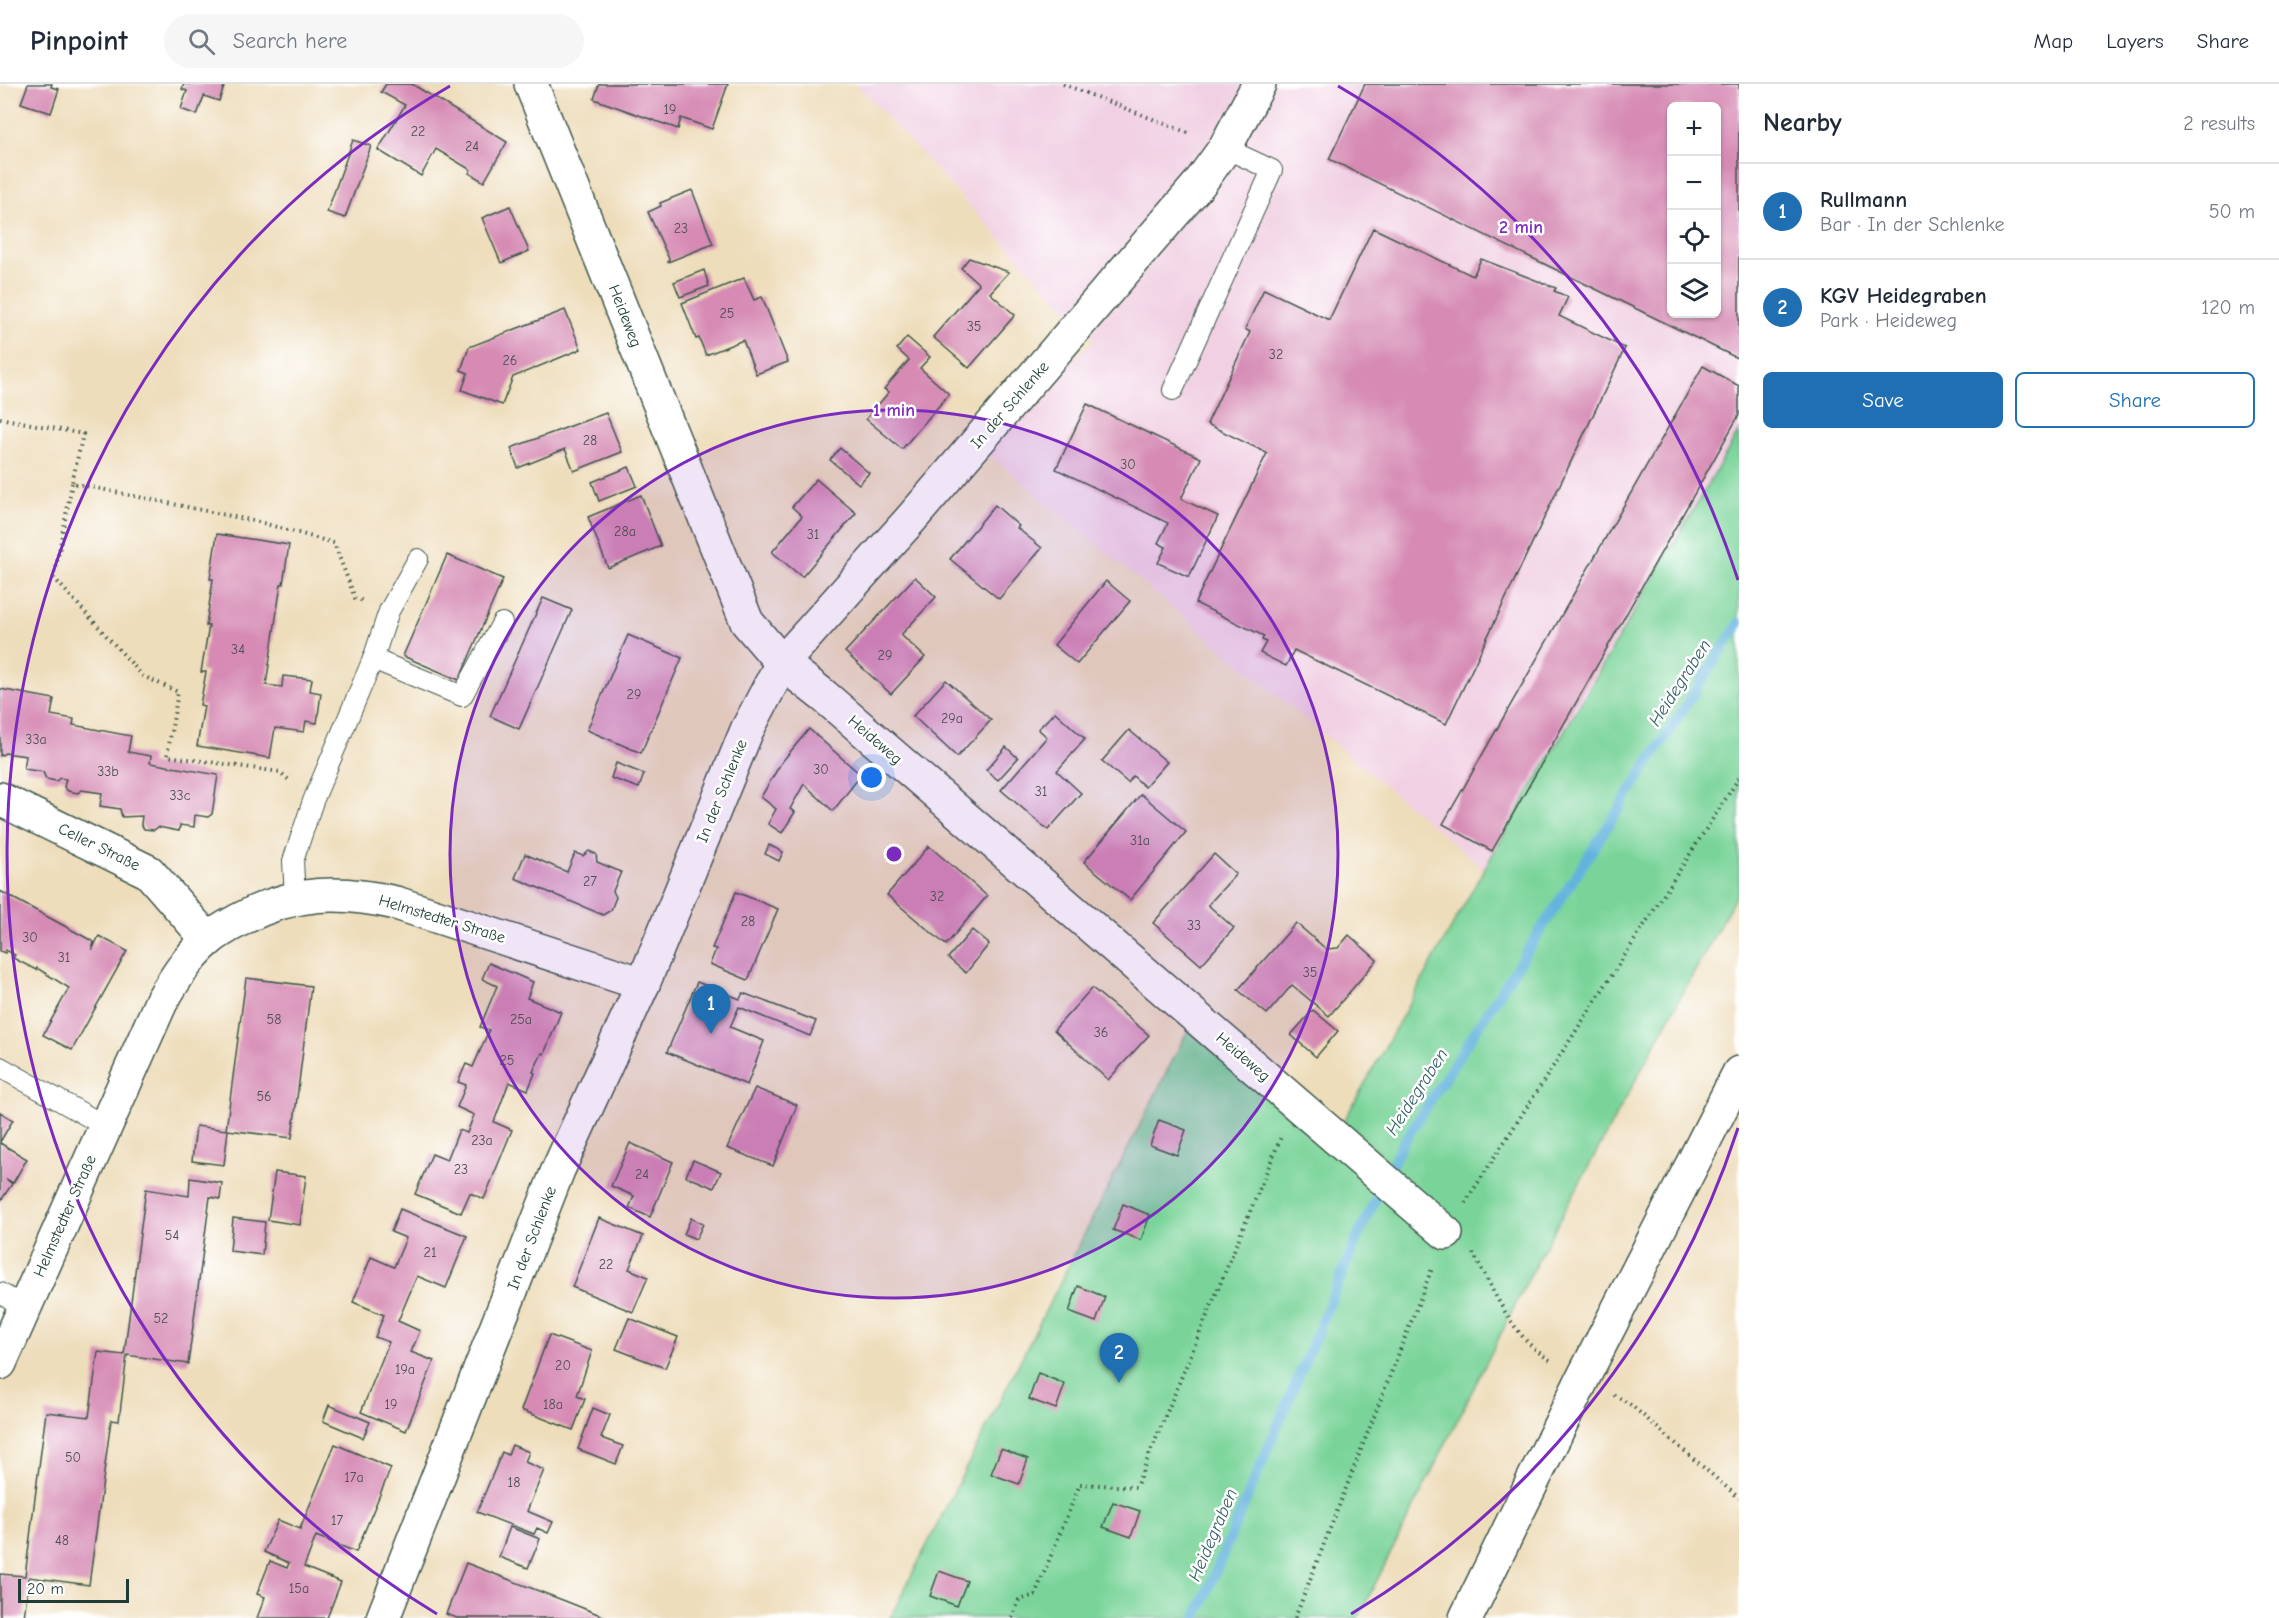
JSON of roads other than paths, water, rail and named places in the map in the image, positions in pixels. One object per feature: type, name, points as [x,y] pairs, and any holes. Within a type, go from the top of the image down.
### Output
[{"type":"street","name":"Heideweg","points":[[531,84],[747,622],[782,663],[824,696],[1446,1233]]},
{"type":"street","name":"In der Schlenke","points":[[383,1618],[558,1170],[643,984],[747,730],[782,663],[935,492],[1199,184],[1225,148],[1259,84]]},
{"type":"street","name":"Celler Straße","points":[[0,799],[149,872],[208,940]]},
{"type":"street","name":"Helmstedter Straße","points":[[0,1364],[13,1300],[105,1126],[160,1002],[182,969],[208,940],[263,908],[295,898],[332,894],[363,895],[396,903],[643,984]]},
{"type":"street","points":[[1466,1618],[1588,1367],[1739,1073]]},
{"type":"lane","points":[[1173,390],[1272,170],[1225,148]]},
{"type":"lane","points":[[295,898],[293,861],[313,801],[373,659],[389,611],[418,559]]},
{"type":"lane","points":[[373,659],[462,696],[502,623]]},
{"type":"lane","points":[[0,1067],[105,1126]]},
{"type":"waterway","name":"Heidegraben","points":[[1196,1618],[1359,1234],[1401,1146],[1739,623]]},
{"type":"place","name":"Rullmann","points":[[711,1034]]},
{"type":"place","name":"KGV Heidegraben","points":[[1119,1383]]}]
